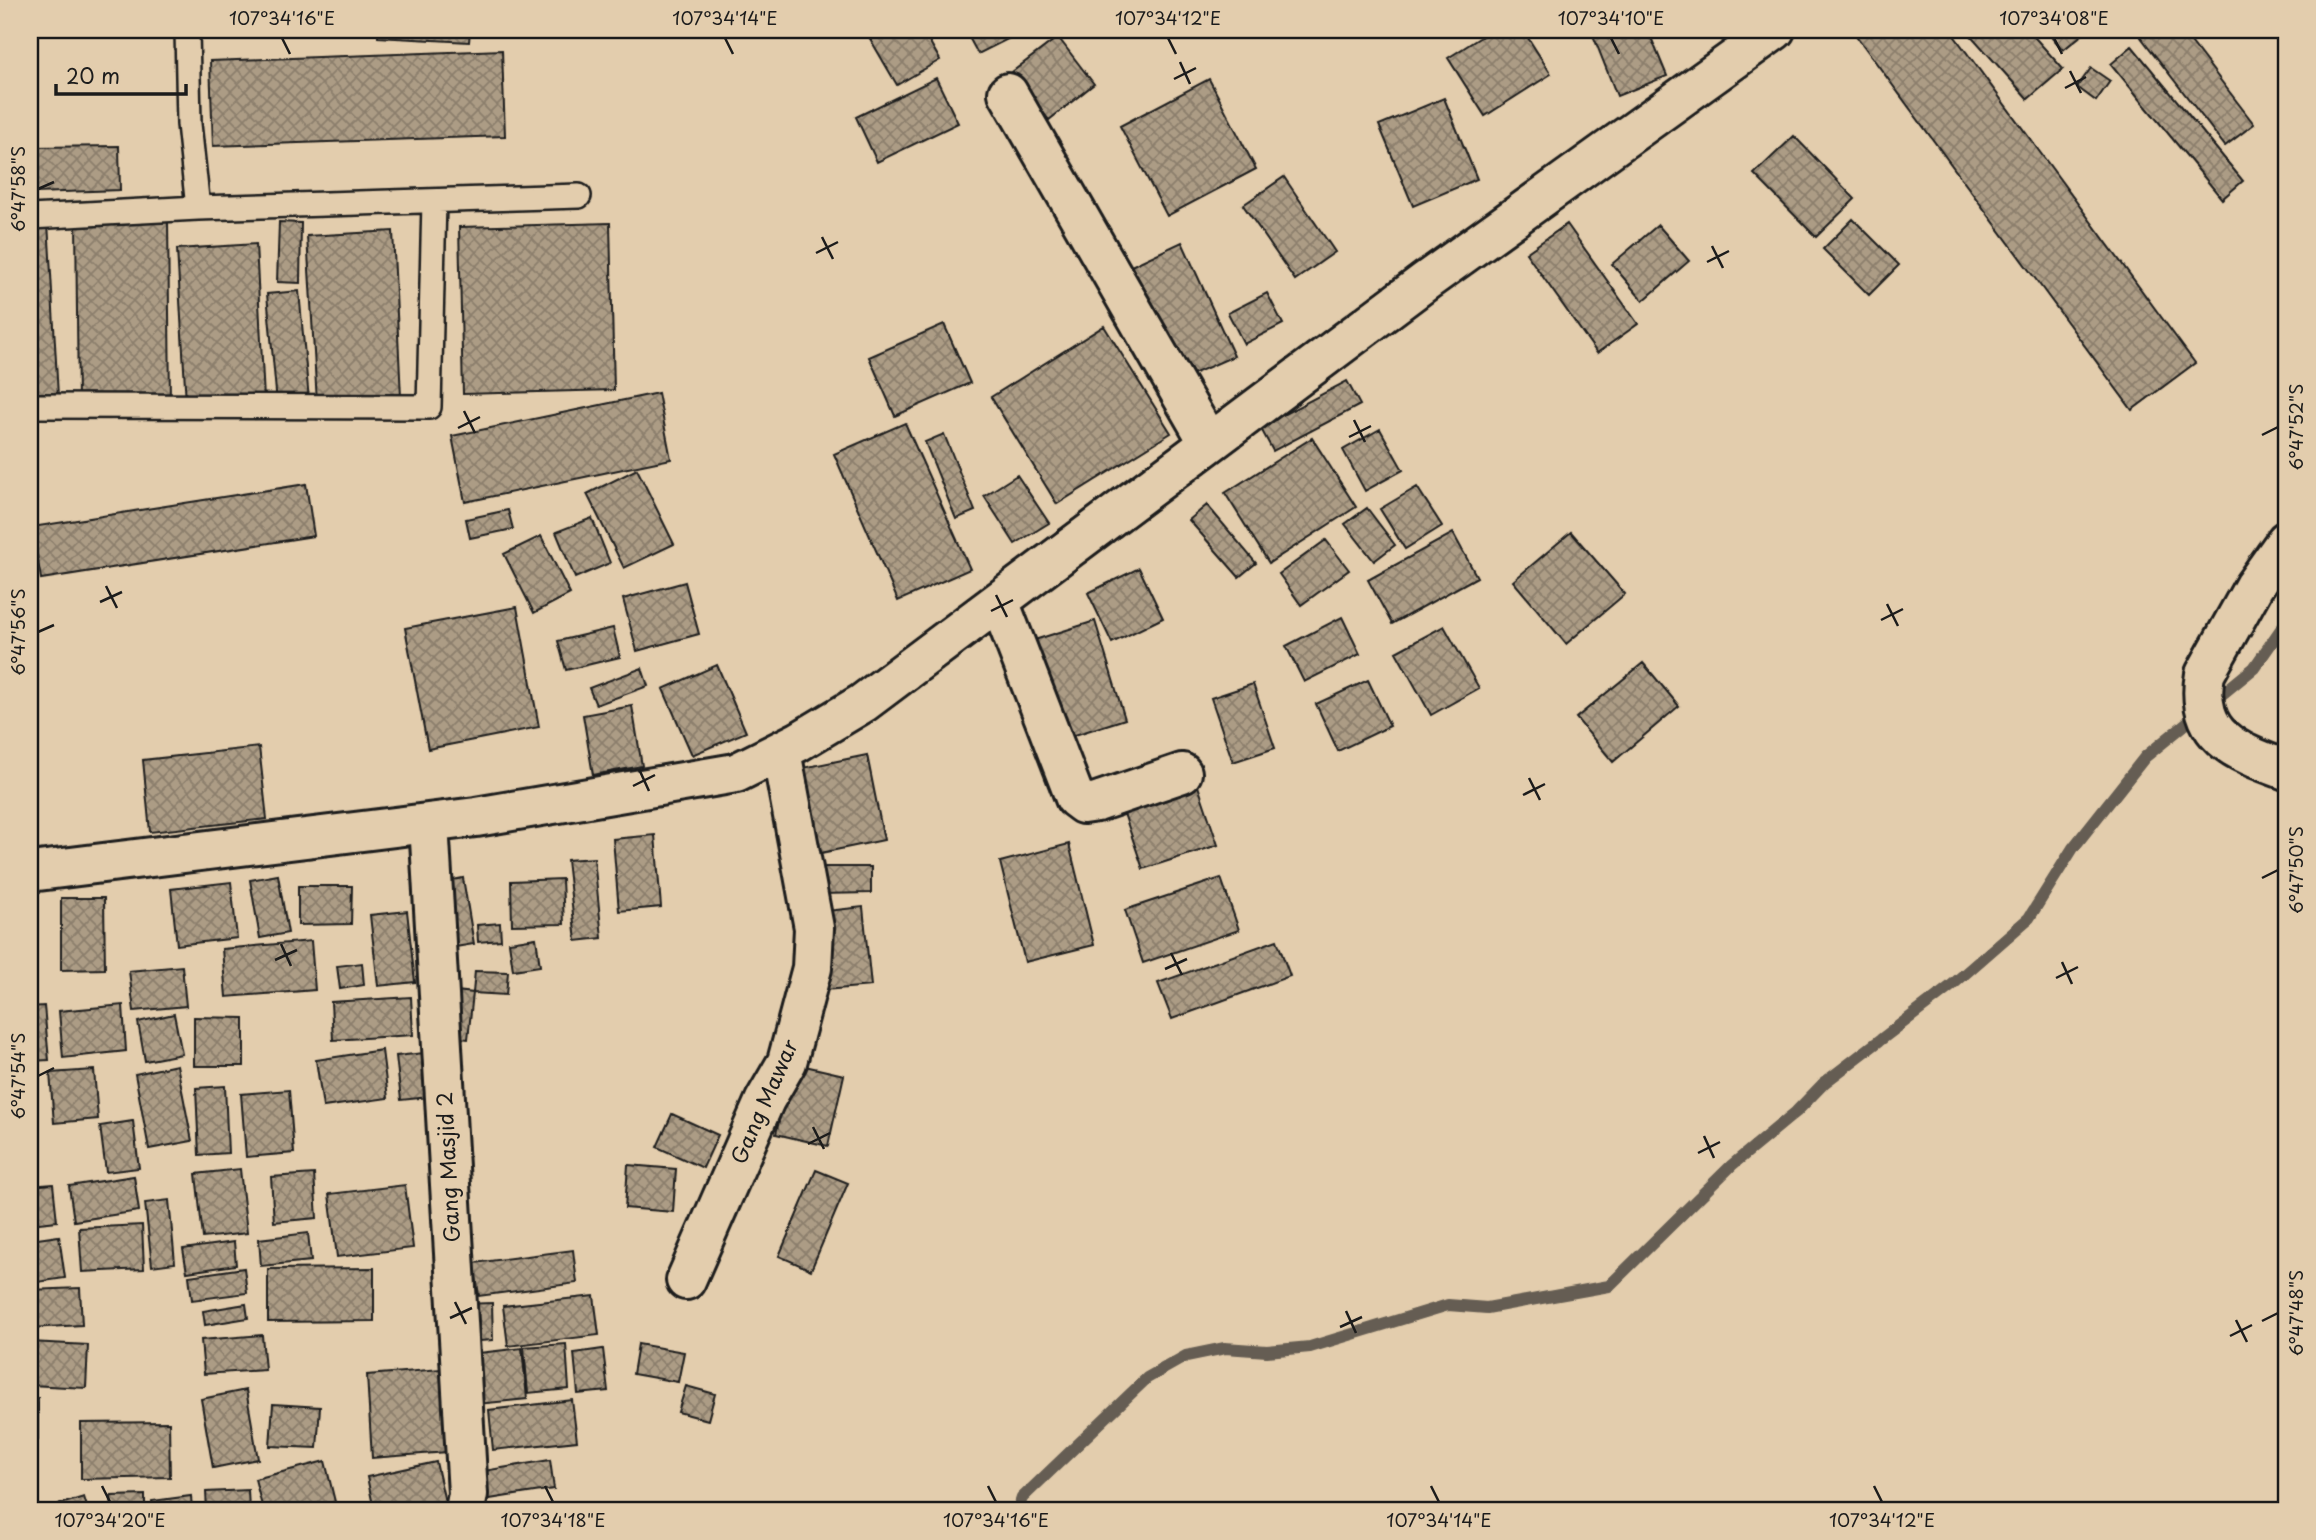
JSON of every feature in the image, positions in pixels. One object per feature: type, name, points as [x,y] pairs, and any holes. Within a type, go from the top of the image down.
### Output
[{"type":"street","points":[[30,872],[429,823],[736,772],[781,751],[863,703],[1426,281],[1775,30]]},
{"type":"street","points":[[1008,93],[1209,443]]},
{"type":"street","points":[[2286,541],[2254,586],[2205,674],[2203,687],[2208,717],[2221,739],[2231,747],[2286,770]]},
{"type":"street","points":[[999,601],[1075,798],[1083,804],[1097,802],[1182,774]]},
{"type":"street","name":"Gang Mawar","points":[[686,1280],[765,1100],[787,1062],[812,968],[814,928],[781,751]]},
{"type":"street","name":"Gang Masjid 2","points":[[429,823],[467,1481],[465,1510]]},
{"type":"lane","points":[[187,30],[188,124],[198,208]]},
{"type":"lane","points":[[30,217],[198,208],[579,196]]},
{"type":"lane","points":[[30,406],[429,407],[434,201]]},
{"type":"building","points":[[378,30],[470,30],[469,42],[378,37]]},
{"type":"building","points":[[865,30],[923,30],[940,60],[897,85]]},
{"type":"building","points":[[965,30],[1026,30],[978,54]]},
{"type":"building","points":[[1492,30],[1523,30],[1551,74],[1485,116],[1448,58]]},
{"type":"building","points":[[1591,30],[1648,30],[1667,76],[1617,96]]},
{"type":"building","points":[[1852,30],[1950,30],[2195,363],[2132,410]]},
{"type":"building","points":[[1966,30],[2028,30],[2063,69],[2028,99]]},
{"type":"building","points":[[2046,30],[2088,30],[2063,50]]},
{"type":"building","points":[[2148,30],[2182,30],[2254,124],[2225,146],[2140,36]]},
{"type":"building","points":[[1058,37],[1094,84],[1049,120],[1012,72]]},
{"type":"building","points":[[2132,46],[2243,181],[2222,199],[2111,64]]},
{"type":"building","points":[[502,50],[505,136],[213,146],[210,61]]},
{"type":"building","points":[[2091,68],[2110,81],[2096,101],[2077,87]]},
{"type":"building","points":[[936,78],[958,123],[877,162],[856,117]]},
{"type":"building","points":[[1209,79],[1256,169],[1167,216],[1120,126]]},
{"type":"building","points":[[1444,98],[1477,179],[1413,206],[1379,125]]},
{"type":"building","points":[[1794,136],[1855,199],[1816,237],[1754,174]]},
{"type":"building","points":[[119,146],[120,190],[35,193],[34,147]]},
{"type":"building","points":[[1284,177],[1335,252],[1295,280],[1243,205]]},
{"type":"building","points":[[1853,219],[1899,265],[1869,295],[1823,249]]},
{"type":"building","points":[[168,220],[170,403],[78,404],[76,221]]},
{"type":"building","points":[[48,222],[58,396],[30,397],[30,223]]},
{"type":"building","points":[[279,222],[301,223],[300,283],[277,282]]},
{"type":"building","points":[[610,223],[614,390],[463,394],[459,227]]},
{"type":"building","points":[[1567,224],[1638,324],[1597,353],[1526,253]]},
{"type":"building","points":[[1658,225],[1689,261],[1643,301],[1612,264]]},
{"type":"building","points":[[393,231],[401,397],[317,402],[307,236]]},
{"type":"building","points":[[1182,242],[1234,356],[1182,379],[1131,266]]},
{"type":"building","points":[[256,244],[264,399],[186,403],[177,249]]},
{"type":"building","points":[[299,291],[309,400],[277,403],[267,294]]},
{"type":"building","points":[[1267,293],[1283,324],[1244,344],[1228,313]]},
{"type":"building","points":[[944,324],[970,383],[895,416],[869,357]]},
{"type":"building","points":[[1104,326],[1171,433],[1057,504],[991,397]]},
{"type":"building","points":[[1347,381],[1360,405],[1273,451],[1260,427]]},
{"type":"building","points":[[658,393],[671,459],[465,502],[452,436]]},
{"type":"building","points":[[905,423],[970,569],[898,601],[834,454]]},
{"type":"building","points":[[1380,429],[1403,470],[1365,491],[1343,450]]},
{"type":"building","points":[[944,434],[975,511],[956,519],[925,442]]},
{"type":"building","points":[[1312,438],[1356,507],[1269,563],[1225,493]]},
{"type":"building","points":[[637,469],[674,544],[624,568],[587,494]]},
{"type":"building","points":[[1017,475],[1049,523],[1015,544],[984,496]]},
{"type":"building","points":[[306,484],[314,536],[41,579],[32,527]]},
{"type":"building","points":[[1417,487],[1442,526],[1405,549],[1380,509]]},
{"type":"building","points":[[1207,505],[1256,563],[1239,577],[1189,520]]},
{"type":"building","points":[[1367,508],[1395,545],[1374,561],[1345,524]]},
{"type":"building","points":[[508,510],[513,529],[470,538],[466,519]]},
{"type":"building","points":[[592,518],[610,563],[575,578],[556,532]]},
{"type":"building","points":[[1571,532],[1625,594],[1566,644],[1513,581]]},
{"type":"building","points":[[1453,533],[1477,577],[1392,624],[1368,580]]},
{"type":"building","points":[[541,536],[570,594],[534,613],[504,554]]},
{"type":"building","points":[[1326,540],[1349,570],[1301,605],[1279,574]]},
{"type":"building","points":[[1139,568],[1163,618],[1112,643],[1088,593]]},
{"type":"building","points":[[685,582],[699,634],[637,651],[623,599]]},
{"type":"building","points":[[517,607],[539,727],[428,749],[405,628]]},
{"type":"building","points":[[1342,617],[1360,654],[1304,682],[1286,646]]},
{"type":"building","points":[[1095,621],[1125,719],[1056,741],[1025,643]]},
{"type":"building","points":[[1444,626],[1479,688],[1431,715],[1396,652]]},
{"type":"building","points":[[613,628],[620,657],[566,670],[558,641]]},
{"type":"building","points":[[1643,663],[1679,706],[1613,762],[1576,718]]},
{"type":"building","points":[[717,665],[746,732],[692,755],[663,689]]},
{"type":"building","points":[[642,668],[648,686],[596,705],[589,688]]},
{"type":"building","points":[[1368,680],[1390,726],[1338,751],[1316,704]]},
{"type":"building","points":[[1253,684],[1275,748],[1233,762],[1211,698]]},
{"type":"building","points":[[632,706],[642,766],[593,775],[583,715]]},
{"type":"building","points":[[259,747],[267,819],[150,832],[143,760]]},
{"type":"building","points":[[867,755],[884,840],[816,854],[798,769]]},
{"type":"building","points":[[1195,777],[1218,845],[1143,869],[1120,802]]},
{"type":"building","points":[[655,835],[661,907],[619,911],[613,839]]},
{"type":"building","points":[[1069,844],[1094,945],[1025,962],[1000,862]]},
{"type":"building","points":[[594,858],[602,938],[576,941],[567,860]]},
{"type":"building","points":[[819,867],[871,867],[871,893],[819,894]]},
{"type":"building","points":[[278,875],[288,933],[260,938],[250,880]]},
{"type":"building","points":[[463,878],[474,944],[449,948],[438,883]]},
{"type":"building","points":[[1221,878],[1239,930],[1143,963],[1125,910]]},
{"type":"building","points":[[562,879],[564,924],[512,925],[511,881]]},
{"type":"building","points":[[231,882],[237,938],[177,945],[171,889]]},
{"type":"building","points":[[298,886],[352,886],[351,924],[298,925]]},
{"type":"building","points":[[61,898],[104,898],[105,969],[61,970]]},
{"type":"building","points":[[863,907],[871,986],[825,990],[818,912]]},
{"type":"building","points":[[407,911],[415,982],[378,986],[370,915]]},
{"type":"building","points":[[500,923],[501,940],[478,942],[477,925]]},
{"type":"building","points":[[536,938],[540,966],[513,970],[509,942]]},
{"type":"building","points":[[1277,940],[1290,976],[1172,1019],[1158,983]]},
{"type":"building","points":[[311,941],[315,990],[226,997],[222,949]]},
{"type":"building","points":[[362,963],[364,985],[340,989],[337,966]]},
{"type":"building","points":[[182,966],[186,1006],[134,1011],[129,971]]},
{"type":"building","points":[[475,971],[508,972],[506,995],[473,993]]},
{"type":"building","points":[[448,990],[473,993],[468,1039],[443,1036]]},
{"type":"building","points":[[411,997],[413,1035],[333,1040],[331,1002]]},
{"type":"building","points":[[123,1005],[126,1051],[63,1058],[59,1011]]},
{"type":"building","points":[[44,1006],[49,1060],[30,1061],[30,1007]]},
{"type":"building","points":[[174,1014],[182,1054],[145,1061],[138,1022]]},
{"type":"building","points":[[194,1017],[244,1018],[244,1066],[194,1066]]},
{"type":"building","points":[[382,1050],[388,1098],[323,1107],[316,1060]]},
{"type":"building","points":[[424,1053],[429,1097],[401,1100],[396,1056]]},
{"type":"building","points":[[792,1063],[844,1075],[828,1146],[776,1134]]},
{"type":"building","points":[[177,1065],[192,1141],[149,1149],[135,1074]]},
{"type":"building","points":[[94,1070],[98,1119],[54,1123],[50,1073]]},
{"type":"building","points":[[225,1086],[228,1153],[199,1155],[196,1088]]},
{"type":"building","points":[[289,1090],[294,1153],[246,1157],[241,1094]]},
{"type":"building","points":[[30,1092],[40,1145],[30,1147]]},
{"type":"building","points":[[672,1114],[718,1135],[703,1168],[657,1147]]},
{"type":"building","points":[[133,1121],[139,1168],[106,1172],[100,1126]]},
{"type":"building","points":[[628,1165],[676,1169],[673,1212],[625,1208]]},
{"type":"building","points":[[240,1169],[247,1233],[203,1238],[196,1174]]},
{"type":"building","points":[[816,1170],[848,1183],[811,1270],[779,1256]]},
{"type":"building","points":[[314,1174],[317,1218],[274,1222],[271,1177]]},
{"type":"building","points":[[134,1176],[139,1211],[74,1221],[69,1186]]},
{"type":"building","points":[[53,1184],[57,1221],[30,1224],[30,1186]]},
{"type":"building","points":[[405,1185],[413,1248],[337,1257],[329,1194]]},
{"type":"building","points":[[169,1200],[175,1263],[152,1266],[145,1203]]},
{"type":"building","points":[[142,1225],[144,1269],[82,1272],[79,1228]]},
{"type":"building","points":[[308,1233],[311,1261],[261,1266],[259,1239]]},
{"type":"building","points":[[59,1236],[65,1278],[30,1283],[30,1240]]},
{"type":"building","points":[[234,1242],[236,1265],[187,1272],[183,1249]]},
{"type":"building","points":[[573,1250],[577,1283],[479,1296],[474,1263]]},
{"type":"building","points":[[244,1268],[247,1293],[192,1300],[189,1276]]},
{"type":"building","points":[[374,1268],[374,1321],[268,1322],[268,1269]]},
{"type":"building","points":[[80,1288],[82,1325],[30,1328],[30,1290]]},
{"type":"building","points":[[594,1296],[599,1335],[508,1346],[503,1306]]},
{"type":"building","points":[[492,1303],[493,1340],[464,1342],[463,1304]]},
{"type":"building","points":[[246,1304],[248,1318],[205,1325],[203,1311]]},
{"type":"building","points":[[262,1335],[265,1370],[204,1374],[201,1340]]},
{"type":"building","points":[[30,1342],[88,1345],[86,1388],[30,1385]]},
{"type":"building","points":[[566,1344],[569,1389],[528,1393],[524,1347]]},
{"type":"building","points":[[638,1344],[684,1352],[678,1382],[633,1374]]},
{"type":"building","points":[[522,1348],[527,1399],[467,1405],[462,1355]]},
{"type":"building","points":[[603,1349],[608,1391],[578,1394],[574,1353]]},
{"type":"building","points":[[441,1369],[447,1452],[372,1458],[367,1375]]},
{"type":"building","points":[[686,1386],[715,1394],[708,1420],[678,1412]]},
{"type":"building","points":[[246,1390],[258,1459],[213,1468],[201,1399]]},
{"type":"building","points":[[30,1398],[38,1398],[38,1440],[30,1440]]},
{"type":"building","points":[[572,1400],[577,1441],[493,1450],[489,1410]]},
{"type":"building","points":[[273,1404],[320,1407],[317,1448],[270,1446]]},
{"type":"building","points":[[169,1422],[170,1477],[81,1479],[81,1423]]},
{"type":"building","points":[[550,1460],[554,1489],[483,1500],[478,1472]]},
{"type":"building","points":[[325,1461],[337,1510],[263,1510],[255,1479]]},
{"type":"building","points":[[436,1462],[445,1502],[408,1510],[374,1510],[367,1477]]},
{"type":"building","points":[[248,1490],[249,1510],[207,1510],[206,1492]]},
{"type":"building","points":[[145,1495],[145,1510],[112,1510],[111,1496]]},
{"type":"building","points":[[191,1496],[192,1510],[153,1510],[152,1501]]},
{"type":"building","points":[[84,1497],[88,1510],[41,1510]]},
{"type":"waterway","points":[[1018,1510],[1022,1498],[1147,1378],[1186,1356],[1225,1348],[1267,1351],[1310,1347],[1448,1305],[1487,1308],[1609,1286],[1732,1165],[1796,1112],[1824,1083],[1951,986],[2029,918],[2073,848],[2145,757],[2254,668],[2286,622]]}]
